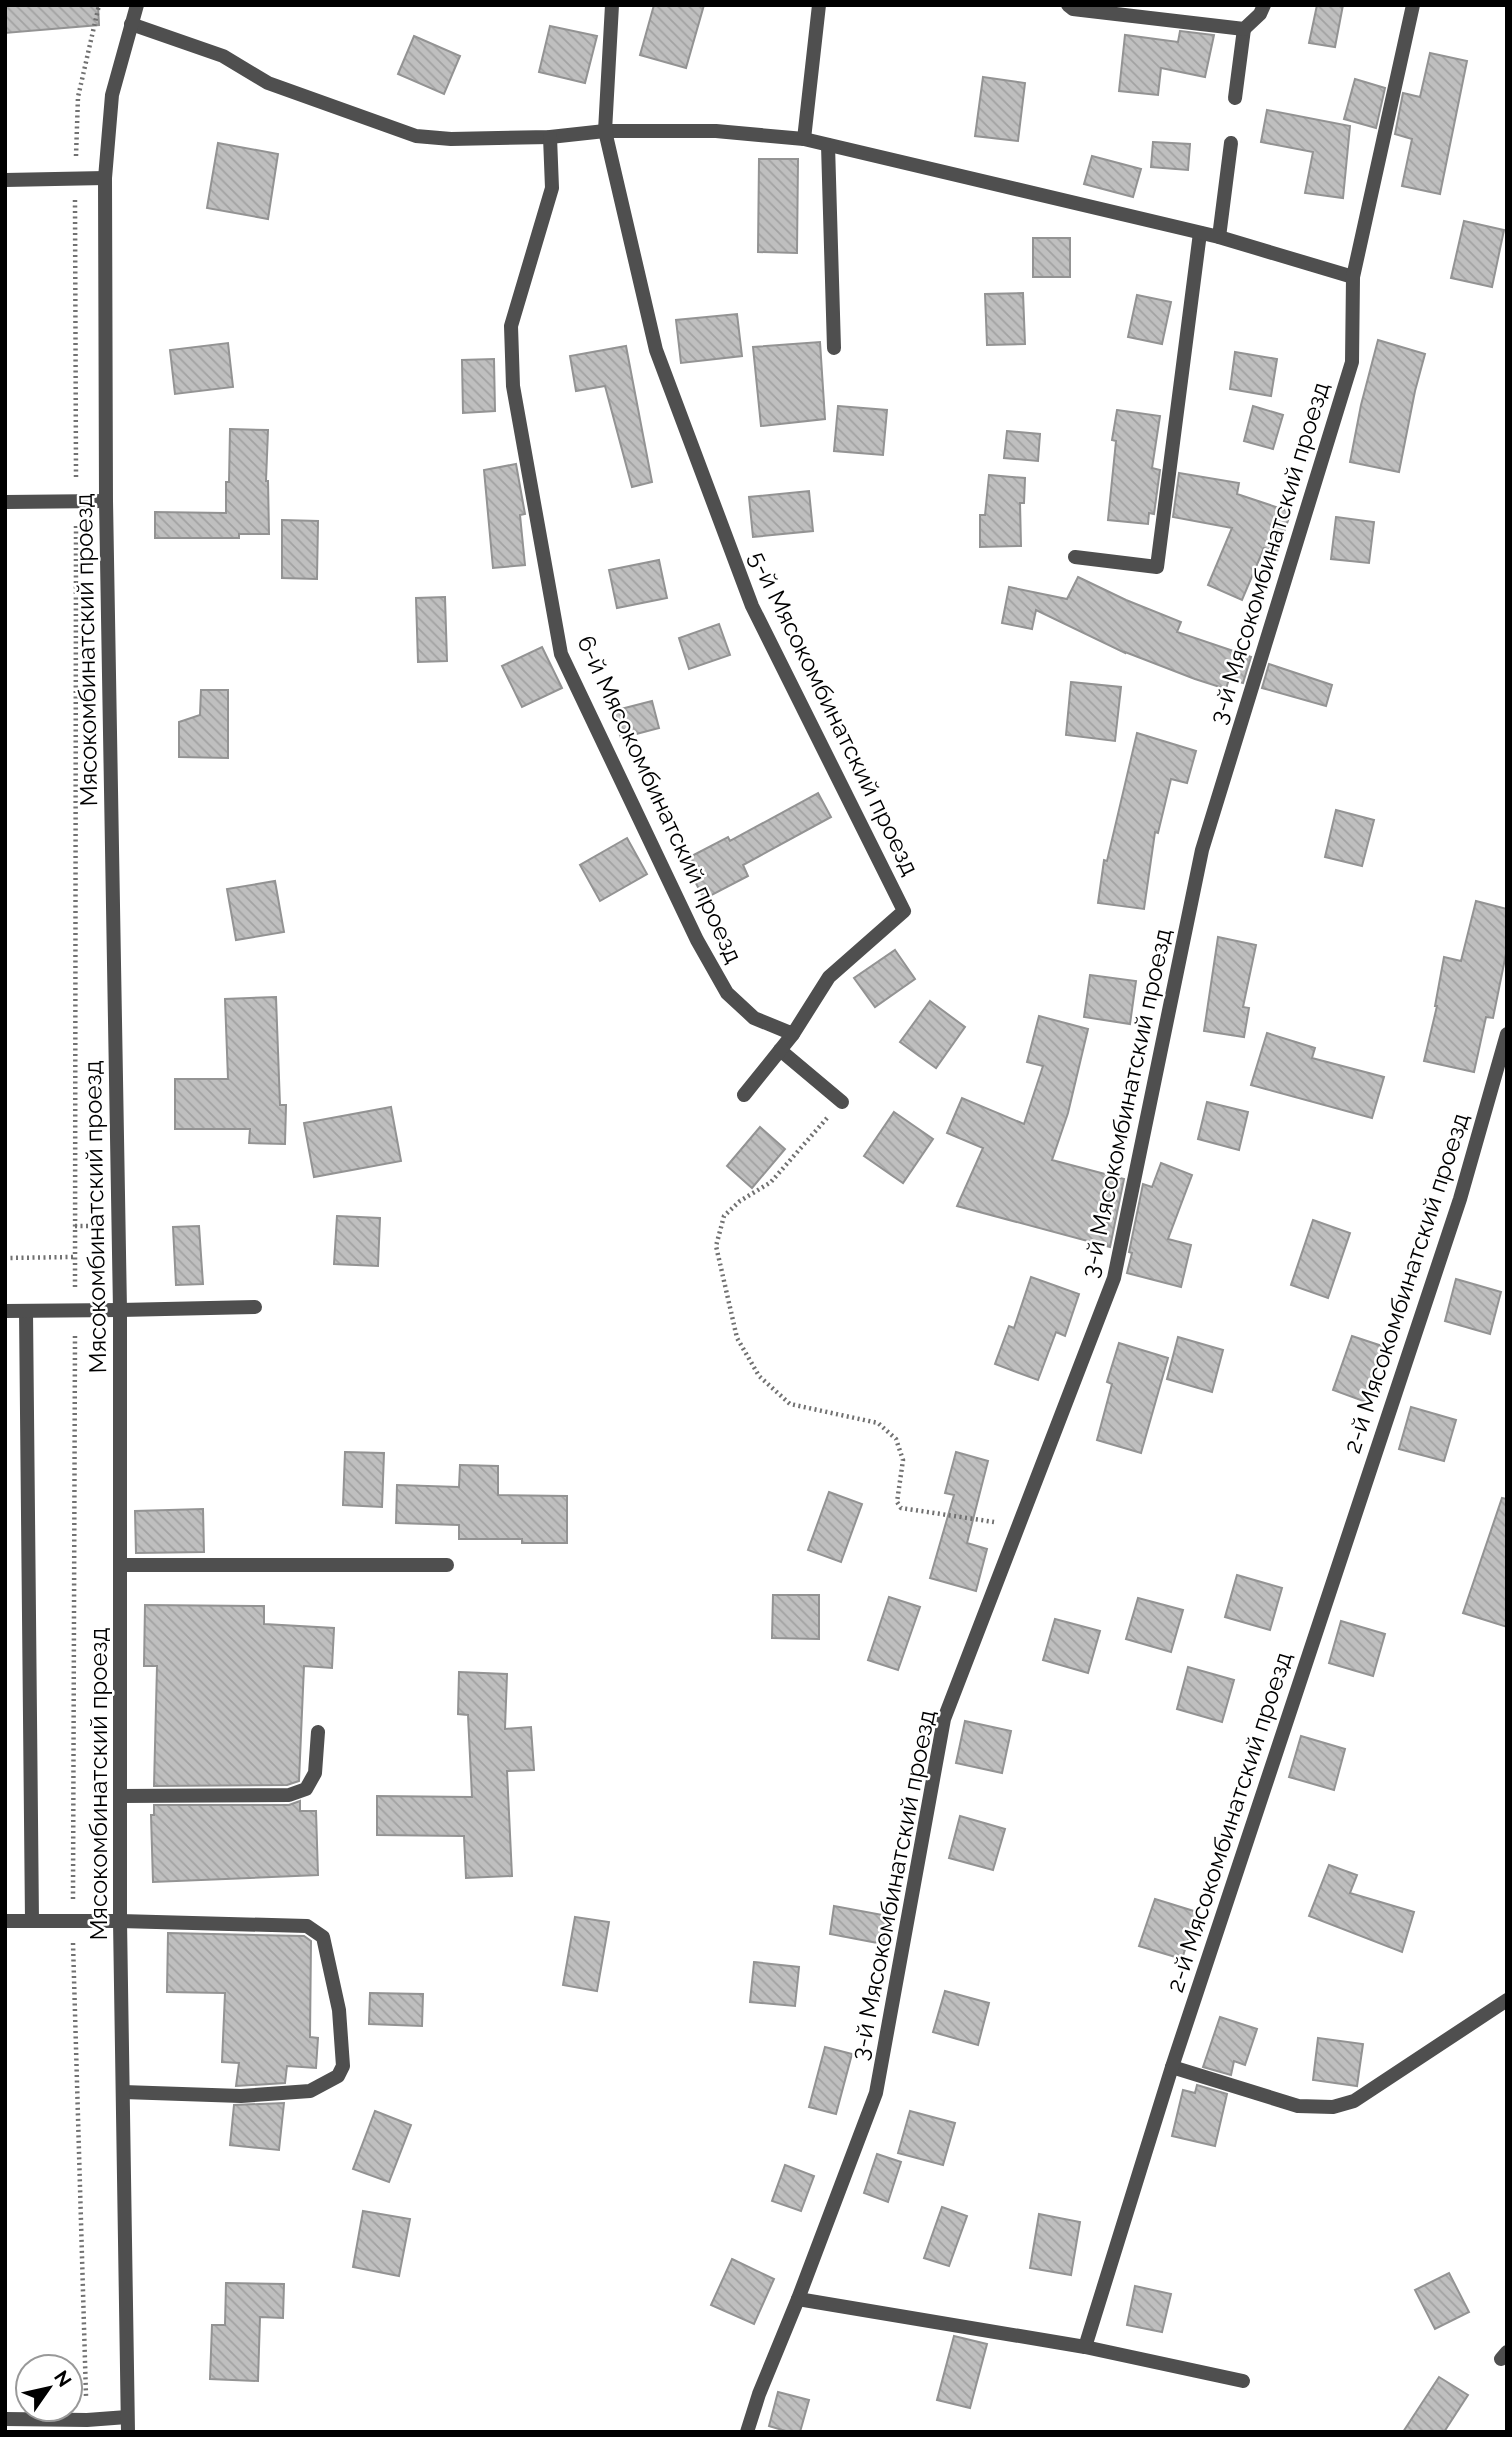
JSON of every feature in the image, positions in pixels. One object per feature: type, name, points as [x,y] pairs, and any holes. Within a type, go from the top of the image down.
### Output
[{"type":"street","name":"Мясокомбинатский проезд","points":[[128,2424],[120,1921],[120,1310],[106,501],[105,177],[112,95],[137,5]]},
{"type":"street","points":[[604,131],[612,5]]},
{"type":"street","points":[[804,139],[819,5]]},
{"type":"street","points":[[1068,5],[1073,9],[1244,29]]},
{"type":"street","points":[[1235,98],[1244,29],[1260,14],[1264,5]]},
{"type":"street","name":"3-й Мясокомбинатский проезд","points":[[747,2432],[759,2394],[876,2093],[944,1719],[1114,1278],[1202,850],[1352,362],[1353,277],[1413,5]]},
{"type":"street","points":[[131,24],[223,56],[268,83],[416,136],[451,139],[550,136],[604,131],[716,131],[804,139],[1219,237],[1353,277]]},
{"type":"street","name":"5-й Мясокомбинатский проезд","points":[[604,131],[656,350],[752,606],[904,911],[829,977],[793,1034]]},
{"type":"street","name":"6-й Мясокомбинатский проезд","points":[[550,136],[552,188],[511,326],[513,386],[561,654],[697,940],[727,993],[754,1018],[793,1034]]},
{"type":"street","points":[[1219,237],[1231,143]]},
{"type":"street","points":[[828,145],[834,348]]},
{"type":"street","points":[[5,180],[105,177]]},
{"type":"street","points":[[1075,557],[1157,567],[1200,233]]},
{"type":"street","points":[[5,502],[106,501]]},
{"type":"street","points":[[744,1095],[793,1034]]},
{"type":"street","name":"2-й Мясокомбинатский проезд","points":[[1086,2347],[1172,2067],[1456,1212],[1507,1034]]},
{"type":"street","points":[[780,1050],[842,1102]]},
{"type":"street","points":[[5,1311],[254,1307]]},
{"type":"street","points":[[26,1311],[32,1921]]},
{"type":"street","points":[[120,1565],[447,1565]]},
{"type":"street","points":[[120,1796],[289,1796],[306,1789],[315,1773],[318,1732]]},
{"type":"street","points":[[5,1921],[307,1926],[323,1937],[339,2010],[343,2066],[338,2077],[310,2091],[241,2096],[123,2091]]},
{"type":"street","points":[[1172,2067],[1298,2106],[1332,2107],[1354,2101],[1507,2000]]},
{"type":"street","points":[[798,2299],[1086,2347],[1243,2381]]},
{"type":"street","points":[[5,2419],[87,2420],[128,2424]]},
{"type":"path","points":[[87,2420],[73,1922],[75,178],[78,97],[99,5]]},
{"type":"path","points":[[842,1102],[771,1182],[740,1201],[724,1216],[716,1246],[737,1338],[759,1376],[790,1404],[878,1423],[897,1439],[903,1460],[897,1502],[901,1508],[1019,1526]]},
{"type":"path","points":[[5,1258],[75,1257]]},
{"type":"building","points":[[5,5],[98,5],[99,25],[5,33]]},
{"type":"building","points":[[654,5],[704,5],[686,68],[640,55]]},
{"type":"building","points":[[1317,5],[1343,5],[1335,47],[1309,43]]},
{"type":"building","points":[[550,26],[597,36],[585,83],[539,72]]},
{"type":"building","points":[[1180,31],[1214,35],[1205,77],[1161,68],[1158,95],[1119,91],[1125,35],[1178,42]]},
{"type":"building","points":[[414,36],[460,56],[444,94],[398,74]]},
{"type":"building","points":[[1430,53],[1467,61],[1440,194],[1402,186],[1412,139],[1395,134],[1403,93],[1420,97]]},
{"type":"building","points":[[983,77],[1025,83],[1018,141],[975,136]]},
{"type":"building","points":[[1355,79],[1385,88],[1376,128],[1344,119]]},
{"type":"building","points":[[1267,110],[1350,126],[1343,198],[1305,193],[1313,152],[1261,142]]},
{"type":"building","points":[[1153,142],[1190,144],[1188,170],[1151,167]]},
{"type":"building","points":[[218,143],[278,154],[268,219],[207,208]]},
{"type":"building","points":[[1092,156],[1141,169],[1133,197],[1084,184]]},
{"type":"building","points":[[759,159],[798,159],[797,253],[758,252]]},
{"type":"building","points":[[1464,221],[1504,230],[1492,287],[1451,278]]},
{"type":"building","points":[[1033,238],[1070,238],[1070,277],[1033,277]]},
{"type":"building","points":[[1023,293],[1025,344],[987,345],[985,294]]},
{"type":"building","points":[[1137,295],[1171,302],[1162,344],[1128,337]]},
{"type":"building","points":[[737,314],[742,356],[681,363],[676,320]]},
{"type":"building","points":[[1378,340],[1425,354],[1399,472],[1350,462]]},
{"type":"building","points":[[820,342],[825,419],[761,426],[753,347]]},
{"type":"building","points":[[228,343],[233,387],[175,394],[170,350]]},
{"type":"building","points":[[626,346],[652,482],[632,487],[605,386],[576,391],[570,356]]},
{"type":"building","points":[[1235,352],[1277,359],[1271,396],[1230,389]]},
{"type":"building","points":[[494,359],[495,411],[463,413],[462,360]]},
{"type":"building","points":[[838,406],[887,410],[883,455],[834,451]]},
{"type":"building","points":[[1253,406],[1283,415],[1273,449],[1244,441]]},
{"type":"building","points":[[1117,410],[1160,416],[1152,468],[1160,470],[1154,514],[1149,513],[1148,524],[1108,520],[1116,441],[1112,440]]},
{"type":"building","points":[[230,429],[268,430],[266,481],[269,534],[239,534],[239,538],[155,538],[155,512],[226,513]]},
{"type":"building","points":[[1007,431],[1040,434],[1038,461],[1004,458]]},
{"type":"building","points":[[516,464],[525,514],[520,515],[525,565],[493,568],[484,470]]},
{"type":"building","points":[[1179,473],[1239,483],[1237,494],[1291,512],[1277,552],[1264,548],[1242,600],[1208,585],[1232,528],[1173,517]]},
{"type":"building","points":[[989,475],[1025,478],[1024,503],[1020,503],[1021,546],[980,547],[980,515],[985,515]]},
{"type":"building","points":[[809,491],[813,531],[753,537],[749,497]]},
{"type":"building","points":[[1336,517],[1374,522],[1369,563],[1331,559]]},
{"type":"building","points":[[282,520],[318,521],[317,579],[282,578]]},
{"type":"building","points":[[659,560],[667,598],[617,608],[609,570]]},
{"type":"building","points":[[1078,577],[1181,622],[1177,632],[1251,657],[1243,683],[1229,679],[1226,689],[1195,679],[1125,653],[1036,610],[1032,629],[1002,623],[1009,587],[1067,599]]},
{"type":"building","points":[[445,597],[447,661],[418,662],[416,598]]},
{"type":"building","points":[[719,624],[730,655],[689,669],[679,638]]},
{"type":"building","points":[[542,647],[562,688],[522,707],[502,666]]},
{"type":"building","points":[[1269,664],[1332,685],[1326,706],[1262,688]]},
{"type":"building","points":[[1071,682],[1121,687],[1115,741],[1066,735]]},
{"type":"building","points":[[201,690],[228,690],[228,758],[179,757],[179,722],[200,715]]},
{"type":"building","points":[[652,701],[659,728],[621,738],[613,711]]},
{"type":"building","points":[[1137,733],[1196,751],[1187,783],[1171,779],[1158,833],[1155,832],[1144,909],[1098,903],[1104,860],[1107,861]]},
{"type":"building","points":[[818,793],[831,817],[743,865],[748,876],[704,899],[684,860],[728,837],[730,841]]},
{"type":"building","points":[[1336,810],[1374,820],[1362,866],[1325,857]]},
{"type":"building","points":[[627,838],[647,874],[600,901],[580,865]]},
{"type":"building","points":[[275,881],[284,932],[236,940],[227,889]]},
{"type":"building","points":[[1476,901],[1507,909],[1507,949],[1493,1018],[1486,1017],[1474,1072],[1424,1061],[1437,1006],[1444,957],[1461,961]]},
{"type":"building","points":[[1218,937],[1256,945],[1243,1007],[1249,1008],[1244,1037],[1204,1031]]},
{"type":"building","points":[[895,950],[915,979],[875,1007],[854,978]]},
{"type":"building","points":[[1090,975],[1136,981],[1130,1024],[1084,1017]]},
{"type":"building","points":[[276,997],[280,1105],[286,1105],[285,1144],[249,1143],[250,1129],[175,1129],[175,1079],[228,1079],[225,999]]},
{"type":"building","points":[[930,1001],[965,1027],[936,1068],[900,1042]]},
{"type":"building","points":[[1039,1016],[1088,1029],[1068,1113],[1052,1160],[1124,1179],[1110,1247],[957,1206],[983,1148],[947,1133],[962,1098],[1024,1124],[1043,1066],[1027,1062]]},
{"type":"building","points":[[1267,1033],[1315,1048],[1312,1058],[1384,1077],[1372,1118],[1251,1085]]},
{"type":"building","points":[[1207,1102],[1248,1112],[1239,1150],[1198,1139]]},
{"type":"building","points":[[391,1107],[401,1161],[314,1177],[304,1123]]},
{"type":"building","points":[[894,1112],[933,1139],[903,1183],[864,1156]]},
{"type":"building","points":[[760,1127],[785,1149],[752,1188],[727,1166]]},
{"type":"building","points":[[1161,1163],[1192,1175],[1168,1239],[1191,1245],[1181,1287],[1127,1273],[1143,1184],[1152,1187]]},
{"type":"building","points":[[337,1216],[380,1218],[378,1266],[334,1264]]},
{"type":"building","points":[[1313,1220],[1350,1233],[1328,1298],[1291,1285]]},
{"type":"building","points":[[199,1226],[203,1284],[176,1285],[173,1227]]},
{"type":"building","points":[[1031,1277],[1079,1294],[1065,1336],[1056,1332],[1038,1380],[995,1364],[1009,1326],[1014,1328]]},
{"type":"building","points":[[1456,1279],[1501,1292],[1490,1334],[1445,1321]]},
{"type":"building","points":[[1352,1336],[1385,1347],[1366,1402],[1333,1390]]},
{"type":"building","points":[[1178,1337],[1223,1350],[1212,1392],[1167,1379]]},
{"type":"building","points":[[1119,1343],[1168,1358],[1141,1453],[1097,1440],[1112,1384],[1107,1382]]},
{"type":"building","points":[[1411,1407],[1456,1420],[1444,1461],[1399,1449]]},
{"type":"building","points":[[345,1452],[384,1453],[382,1507],[343,1505]]},
{"type":"building","points":[[956,1452],[988,1461],[967,1543],[987,1549],[976,1591],[930,1578],[954,1495],[945,1493]]},
{"type":"building","points":[[460,1465],[498,1466],[498,1495],[567,1496],[567,1543],[522,1543],[522,1539],[459,1539],[459,1525],[396,1523],[397,1485],[459,1487]]},
{"type":"building","points":[[829,1492],[862,1504],[841,1562],[808,1550]]},
{"type":"building","points":[[1502,1498],[1507,1499],[1507,1627],[1463,1613]]},
{"type":"building","points":[[203,1509],[204,1552],[136,1553],[135,1511]]},
{"type":"building","points":[[1237,1575],[1282,1588],[1270,1630],[1225,1617]]},
{"type":"building","points":[[773,1595],[819,1595],[819,1639],[772,1638]]},
{"type":"building","points":[[889,1597],[920,1607],[898,1670],[868,1660]]},
{"type":"building","points":[[1138,1598],[1183,1610],[1171,1652],[1126,1639]]},
{"type":"building","points":[[145,1605],[264,1606],[264,1624],[334,1628],[332,1668],[304,1666],[299,1781],[287,1785],[154,1786],[157,1666],[144,1666]]},
{"type":"building","points":[[1055,1619],[1100,1631],[1088,1673],[1043,1660]]},
{"type":"building","points":[[1341,1621],[1385,1634],[1373,1676],[1329,1663]]},
{"type":"building","points":[[1188,1667],[1234,1680],[1222,1722],[1177,1709]]},
{"type":"building","points":[[459,1672],[507,1674],[505,1729],[531,1727],[534,1770],[507,1771],[512,1876],[466,1878],[464,1836],[377,1835],[377,1796],[472,1797],[468,1715],[458,1714]]},
{"type":"building","points":[[965,1721],[1011,1731],[1002,1773],[956,1763]]},
{"type":"building","points":[[1301,1736],[1345,1749],[1334,1790],[1289,1777]]},
{"type":"building","points":[[300,1801],[300,1811],[316,1811],[318,1875],[153,1882],[151,1815],[154,1815],[154,1805],[289,1805]]},
{"type":"building","points":[[960,1816],[1005,1829],[993,1870],[949,1858]]},
{"type":"building","points":[[1329,1865],[1357,1875],[1350,1893],[1414,1912],[1402,1952],[1309,1916]]},
{"type":"building","points":[[1155,1899],[1197,1912],[1182,1959],[1139,1946]]},
{"type":"building","points":[[834,1906],[888,1916],[883,1944],[830,1934]]},
{"type":"building","points":[[575,1917],[609,1922],[597,1991],[563,1985]]},
{"type":"building","points":[[168,1933],[304,1936],[311,1941],[310,2037],[318,2038],[316,2068],[287,2066],[285,2083],[236,2086],[239,2063],[222,2062],[225,1993],[167,1992]]},
{"type":"building","points":[[754,1962],[799,1967],[795,2006],[750,2002]]},
{"type":"building","points":[[945,1991],[989,2003],[978,2045],[933,2032]]},
{"type":"building","points":[[370,1993],[423,1994],[422,2026],[369,2024]]},
{"type":"building","points":[[1220,2017],[1257,2029],[1245,2065],[1234,2061],[1231,2075],[1203,2067]]},
{"type":"building","points":[[1318,2038],[1363,2044],[1357,2086],[1313,2080]]},
{"type":"building","points":[[825,2047],[852,2054],[836,2114],[809,2107]]},
{"type":"building","points":[[1197,2085],[1227,2094],[1215,2146],[1172,2136],[1183,2090],[1195,2093]]},
{"type":"building","points":[[284,2103],[279,2150],[230,2145],[234,2105]]},
{"type":"building","points":[[375,2111],[411,2125],[389,2182],[353,2169]]},
{"type":"building","points":[[910,2111],[955,2123],[943,2165],[898,2153]]},
{"type":"building","points":[[877,2154],[901,2162],[888,2202],[864,2193]]},
{"type":"building","points":[[785,2165],[814,2176],[801,2211],[772,2201]]},
{"type":"building","points":[[942,2207],[967,2216],[949,2266],[924,2258]]},
{"type":"building","points":[[363,2211],[410,2219],[399,2276],[353,2267]]},
{"type":"building","points":[[1039,2214],[1080,2222],[1071,2275],[1030,2268]]},
{"type":"building","points":[[732,2259],[774,2279],[754,2324],[711,2305]]},
{"type":"building","points":[[1449,2273],[1469,2312],[1435,2329],[1415,2290]]},
{"type":"building","points":[[226,2283],[284,2284],[283,2318],[260,2317],[258,2381],[210,2379],[212,2325],[225,2325]]},
{"type":"building","points":[[1135,2286],[1171,2294],[1162,2332],[1127,2325]]},
{"type":"building","points":[[954,2336],[987,2344],[970,2408],[937,2400]]},
{"type":"building","points":[[1439,2377],[1468,2395],[1444,2432],[1403,2432]]},
{"type":"building","points":[[778,2392],[809,2400],[800,2432],[769,2426]]}]
